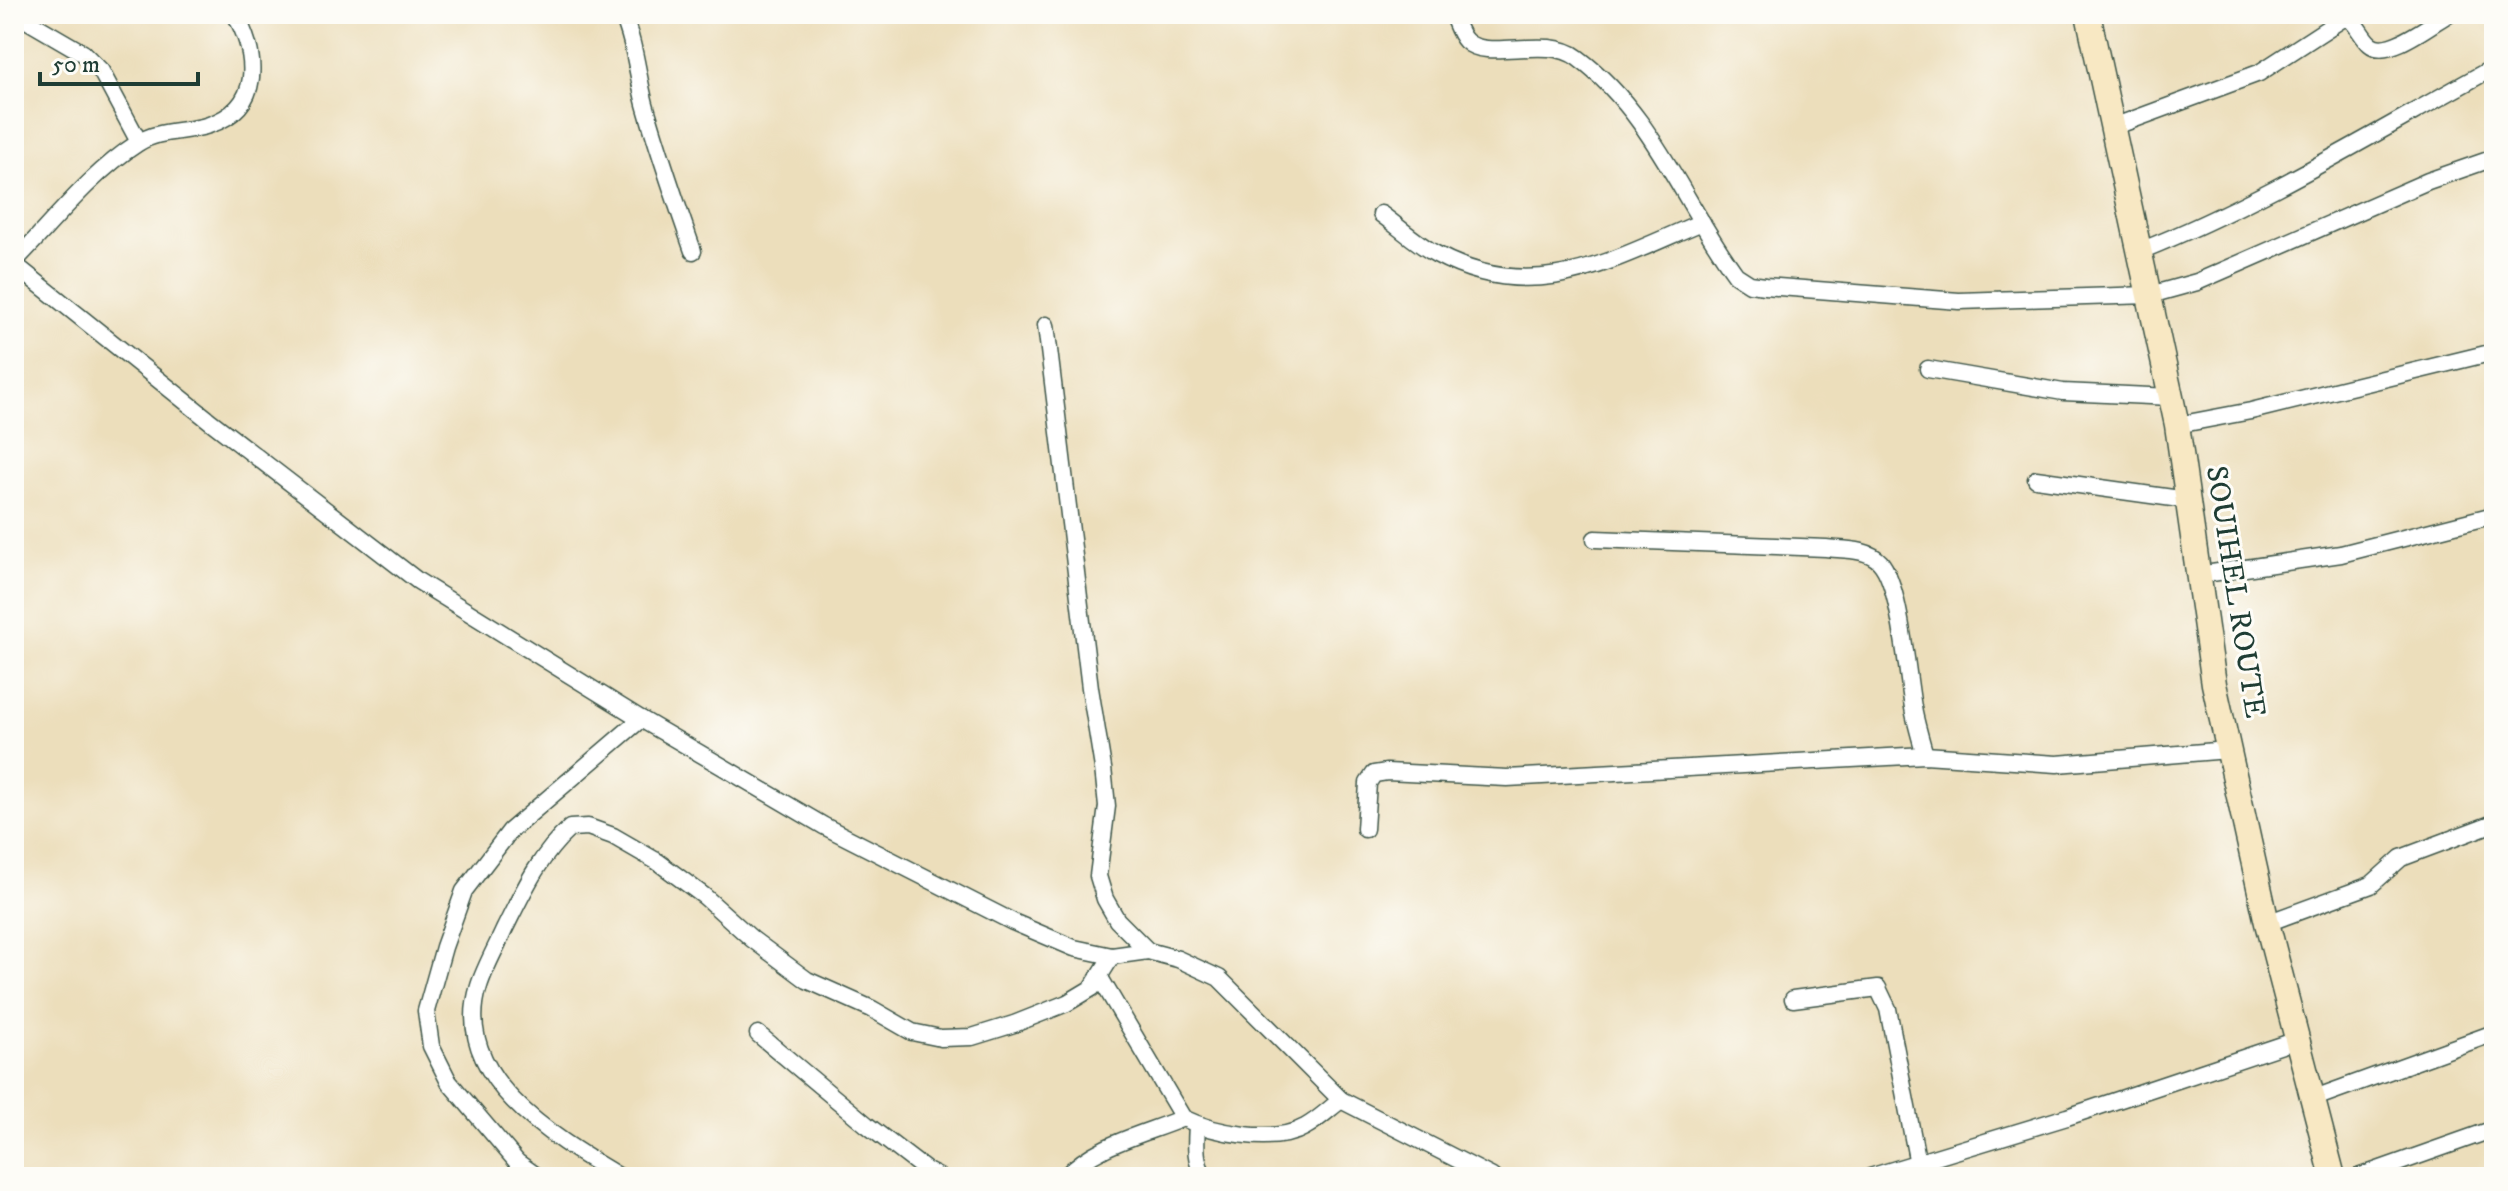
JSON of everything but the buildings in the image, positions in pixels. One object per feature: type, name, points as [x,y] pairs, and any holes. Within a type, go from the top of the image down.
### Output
[{"type":"main road","name":"SOUIHEL ROUTE","points":[[2088,14],[2177,425],[2214,684],[2267,923],[2333,1177]]},
{"type":"street","points":[[16,14],[83,53],[101,71],[139,142]]},
{"type":"street","points":[[235,14],[245,33],[253,76],[244,99],[210,125],[153,136],[139,142],[92,182],[14,263],[210,421],[418,581],[641,719],[824,826],[1013,922],[1074,948],[1112,956],[1148,951],[1178,959],[1219,978],[1341,1100],[1492,1177]]},
{"type":"street","points":[[622,14],[665,171],[693,251]]},
{"type":"street","points":[[1452,14],[1462,36],[1474,46],[1487,49],[1552,47],[1577,57],[1636,114],[1736,275],[1750,284],[1959,301],[2150,295],[2197,282],[2428,181],[2494,158]]},
{"type":"street","points":[[2113,127],[2259,73],[2342,19],[2350,19],[2371,46],[2383,49],[2398,44],[2448,14]]},
{"type":"street","points":[[2140,251],[2201,227],[2254,200],[2489,70]]},
{"type":"street","points":[[1381,214],[1434,253],[1473,271],[1509,279],[1546,279],[1582,270],[1702,222]]},
{"type":"street","points":[[1046,325],[1107,806],[1098,876],[1105,899],[1117,920],[1148,951]]},
{"type":"street","points":[[2177,425],[2251,411],[2494,352]]},
{"type":"street","points":[[1928,369],[2063,392],[2171,397]]},
{"type":"street","points":[[2036,479],[2187,500]]},
{"type":"street","points":[[2198,575],[2341,554],[2494,515]]},
{"type":"street","points":[[1595,539],[1826,548],[1863,552],[1879,560],[1888,575],[1895,602],[1914,714],[1925,755]]},
{"type":"street","points":[[538,1177],[517,1162],[449,1082],[431,1046],[426,1011],[464,891],[510,831],[641,719]]},
{"type":"street","points":[[1365,829],[1368,783],[1374,774],[1387,772],[1507,778],[1925,755],[2057,764],[2228,750]]},
{"type":"street","points":[[2267,923],[2371,885],[2401,858],[2494,823]]},
{"type":"street","points":[[620,1177],[564,1144],[526,1113],[495,1081],[478,1047],[474,1015],[479,988],[538,862],[570,828],[588,827],[613,836],[647,856],[704,896],[752,939],[807,980],[872,1009],[912,1032],[941,1038],[972,1037],[1014,1024],[1067,1003],[1092,988],[1112,956]]},
{"type":"street","points":[[1099,976],[1190,1121],[1199,1169],[1205,1177]]},
{"type":"street","points":[[1793,999],[1878,988],[1888,1009],[1918,1164]]},
{"type":"street","points":[[2312,1099],[2494,1033]]},
{"type":"street","points":[[758,1034],[867,1125],[939,1177]]},
{"type":"street","points":[[1870,1177],[2297,1040]]},
{"type":"street","points":[[1065,1177],[1087,1158],[1110,1145],[1190,1121],[1245,1134],[1272,1136],[1306,1127],[1341,1100]]},
{"type":"street","points":[[2358,1177],[2494,1129]]}]
